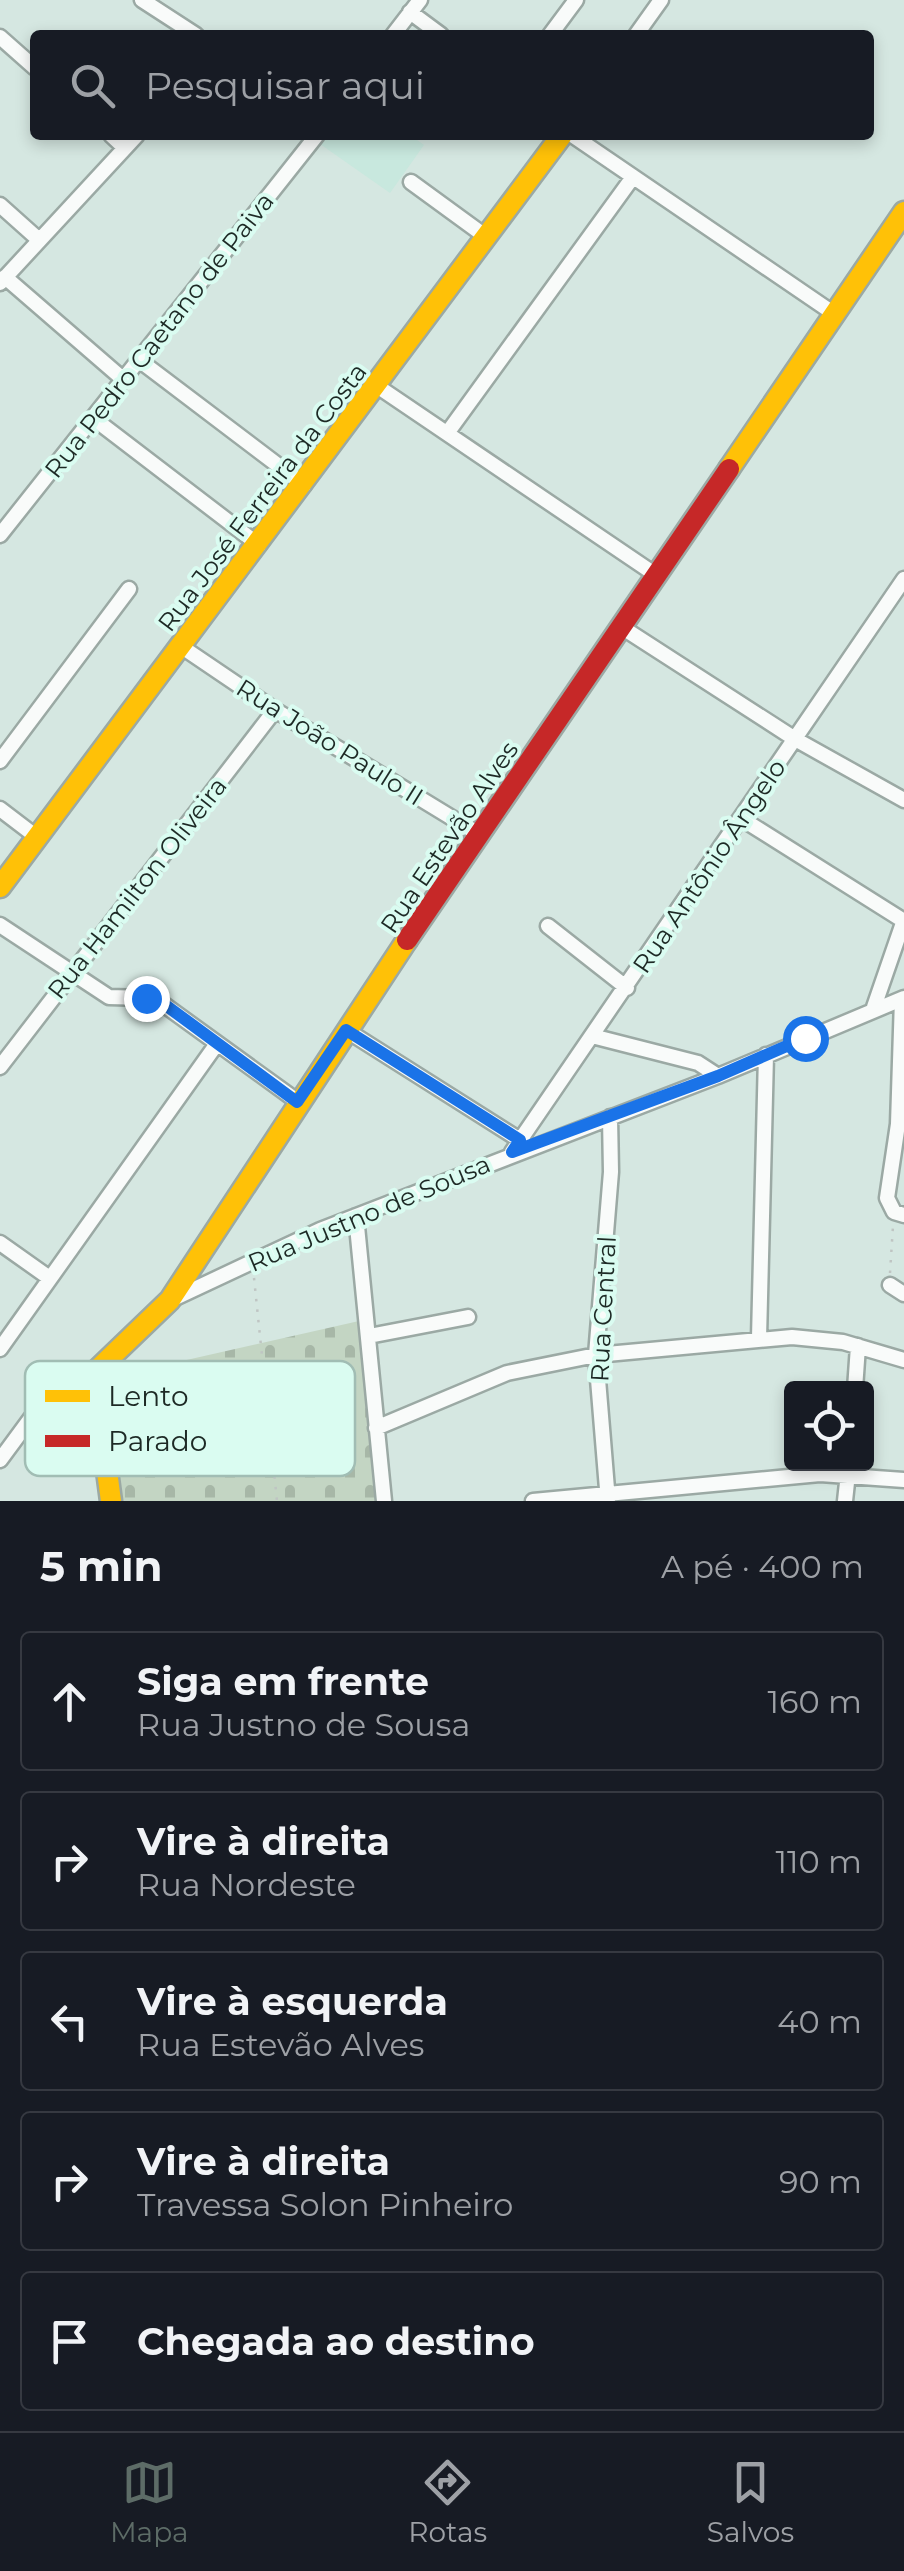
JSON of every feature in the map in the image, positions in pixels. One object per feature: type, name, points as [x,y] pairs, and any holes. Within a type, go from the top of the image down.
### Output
[{"type":"street","points":[[142,0],[188,30]]},
{"type":"street","points":[[554,30],[576,0]]},
{"type":"street","points":[[640,30],[661,0]]},
{"type":"street","points":[[397,30],[415,6],[436,30]]},
{"type":"street","points":[[0,37],[30,64]]},
{"type":"street","points":[[117,140],[126,148]]},
{"type":"street","points":[[124,380],[3,280],[133,140]]},
{"type":"street","name":"Rua Pedro Caetano de Paiva","points":[[0,535],[313,140]]},
{"type":"street","name":"Rua José Ferreira da Costa","points":[[0,886],[378,386],[558,140]]},
{"type":"street","points":[[579,140],[833,313]]},
{"type":"street","points":[[448,432],[632,177]]},
{"type":"street","points":[[411,182],[485,236]]},
{"type":"street","points":[[0,205],[38,238]]},
{"type":"street","name":"Rua Estevão Alves","points":[[106,1361],[170,1300],[297,1102],[833,313],[900,226]]},
{"type":"street","points":[[139,360],[304,484]]},
{"type":"street","points":[[378,386],[656,576]]},
{"type":"street","points":[[92,418],[259,545]]},
{"type":"street","name":"Rua Antônio Ângelo","points":[[516,1146],[904,579]]},
{"type":"street","points":[[0,762],[130,589]]},
{"type":"street","points":[[622,628],[795,739],[904,800]]},
{"type":"street","name":"Rua João Paulo II","points":[[182,647],[275,710],[480,835]]},
{"type":"street","name":"Rua Hamilton Oliveira","points":[[0,1067],[275,710]]},
{"type":"street","points":[[0,809],[38,838]]},
{"type":"street","points":[[742,819],[904,921],[874,1008]]},
{"type":"street","points":[[0,926],[109,997],[146,998],[164,1004],[297,1102]]},
{"type":"street","points":[[548,926],[627,988]]},
{"type":"street","points":[[899,1213],[886,1198],[901,1125],[903,998]]},
{"type":"street","name":"Rua Justno de Sousa","points":[[170,1300],[516,1146],[610,1117],[718,1076],[903,998]]},
{"type":"street","points":[[346,1030],[516,1146]]},
{"type":"street","points":[[592,1036],[698,1063],[718,1076]]},
{"type":"street","points":[[0,1349],[216,1045]]},
{"type":"street","points":[[759,1338],[766,1054]]},
{"type":"street","name":"Rua Central","points":[[607,1498],[596,1355],[611,1172],[610,1117]]},
{"type":"street","points":[[356,1216],[384,1501]]},
{"type":"street","points":[[0,1243],[48,1277]]},
{"type":"street","points":[[890,1284],[904,1294]]},
{"type":"street","points":[[369,1336],[468,1317]]},
{"type":"street","points":[[376,1428],[507,1373],[596,1355],[792,1337],[858,1346],[904,1360]]},
{"type":"street","points":[[856,1381],[858,1346]]},
{"type":"street","points":[[0,1460],[25,1426]]},
{"type":"street","points":[[533,1501],[607,1498],[825,1471]]},
{"type":"street","points":[[845,1501],[849,1471]]},
{"type":"street","points":[[863,1471],[904,1480]]},
{"type":"street","points":[[108,1476],[111,1501]]},
{"type":"path","points":[[890,1284],[899,1213]]},
{"type":"path","points":[[252,1261],[262,1361]]},
{"type":"path","points":[[274,1476],[277,1501]]},
{"type":"shaded area","points":[[323,140],[417,140],[424,145],[390,193],[320,144]]},
{"type":"green space","points":[[359,1321],[376,1501],[123,1501],[120,1476],[355,1476],[355,1361],[182,1361]]},
{"type":"traffic: slow","points":[[0,887],[558,140]]},
{"type":"traffic: slow","points":[[729,469],[904,212]]},
{"type":"traffic: slow","points":[[106,1361],[170,1300],[407,940]]},
{"type":"traffic: slow","points":[[108,1476],[111,1501]]},
{"type":"traffic: jam","points":[[407,940],[729,469]]},
{"type":"route","points":[[146,998],[164,1004],[297,1102],[346,1030],[520,1140],[512,1152],[718,1076],[805,1038]]}]
